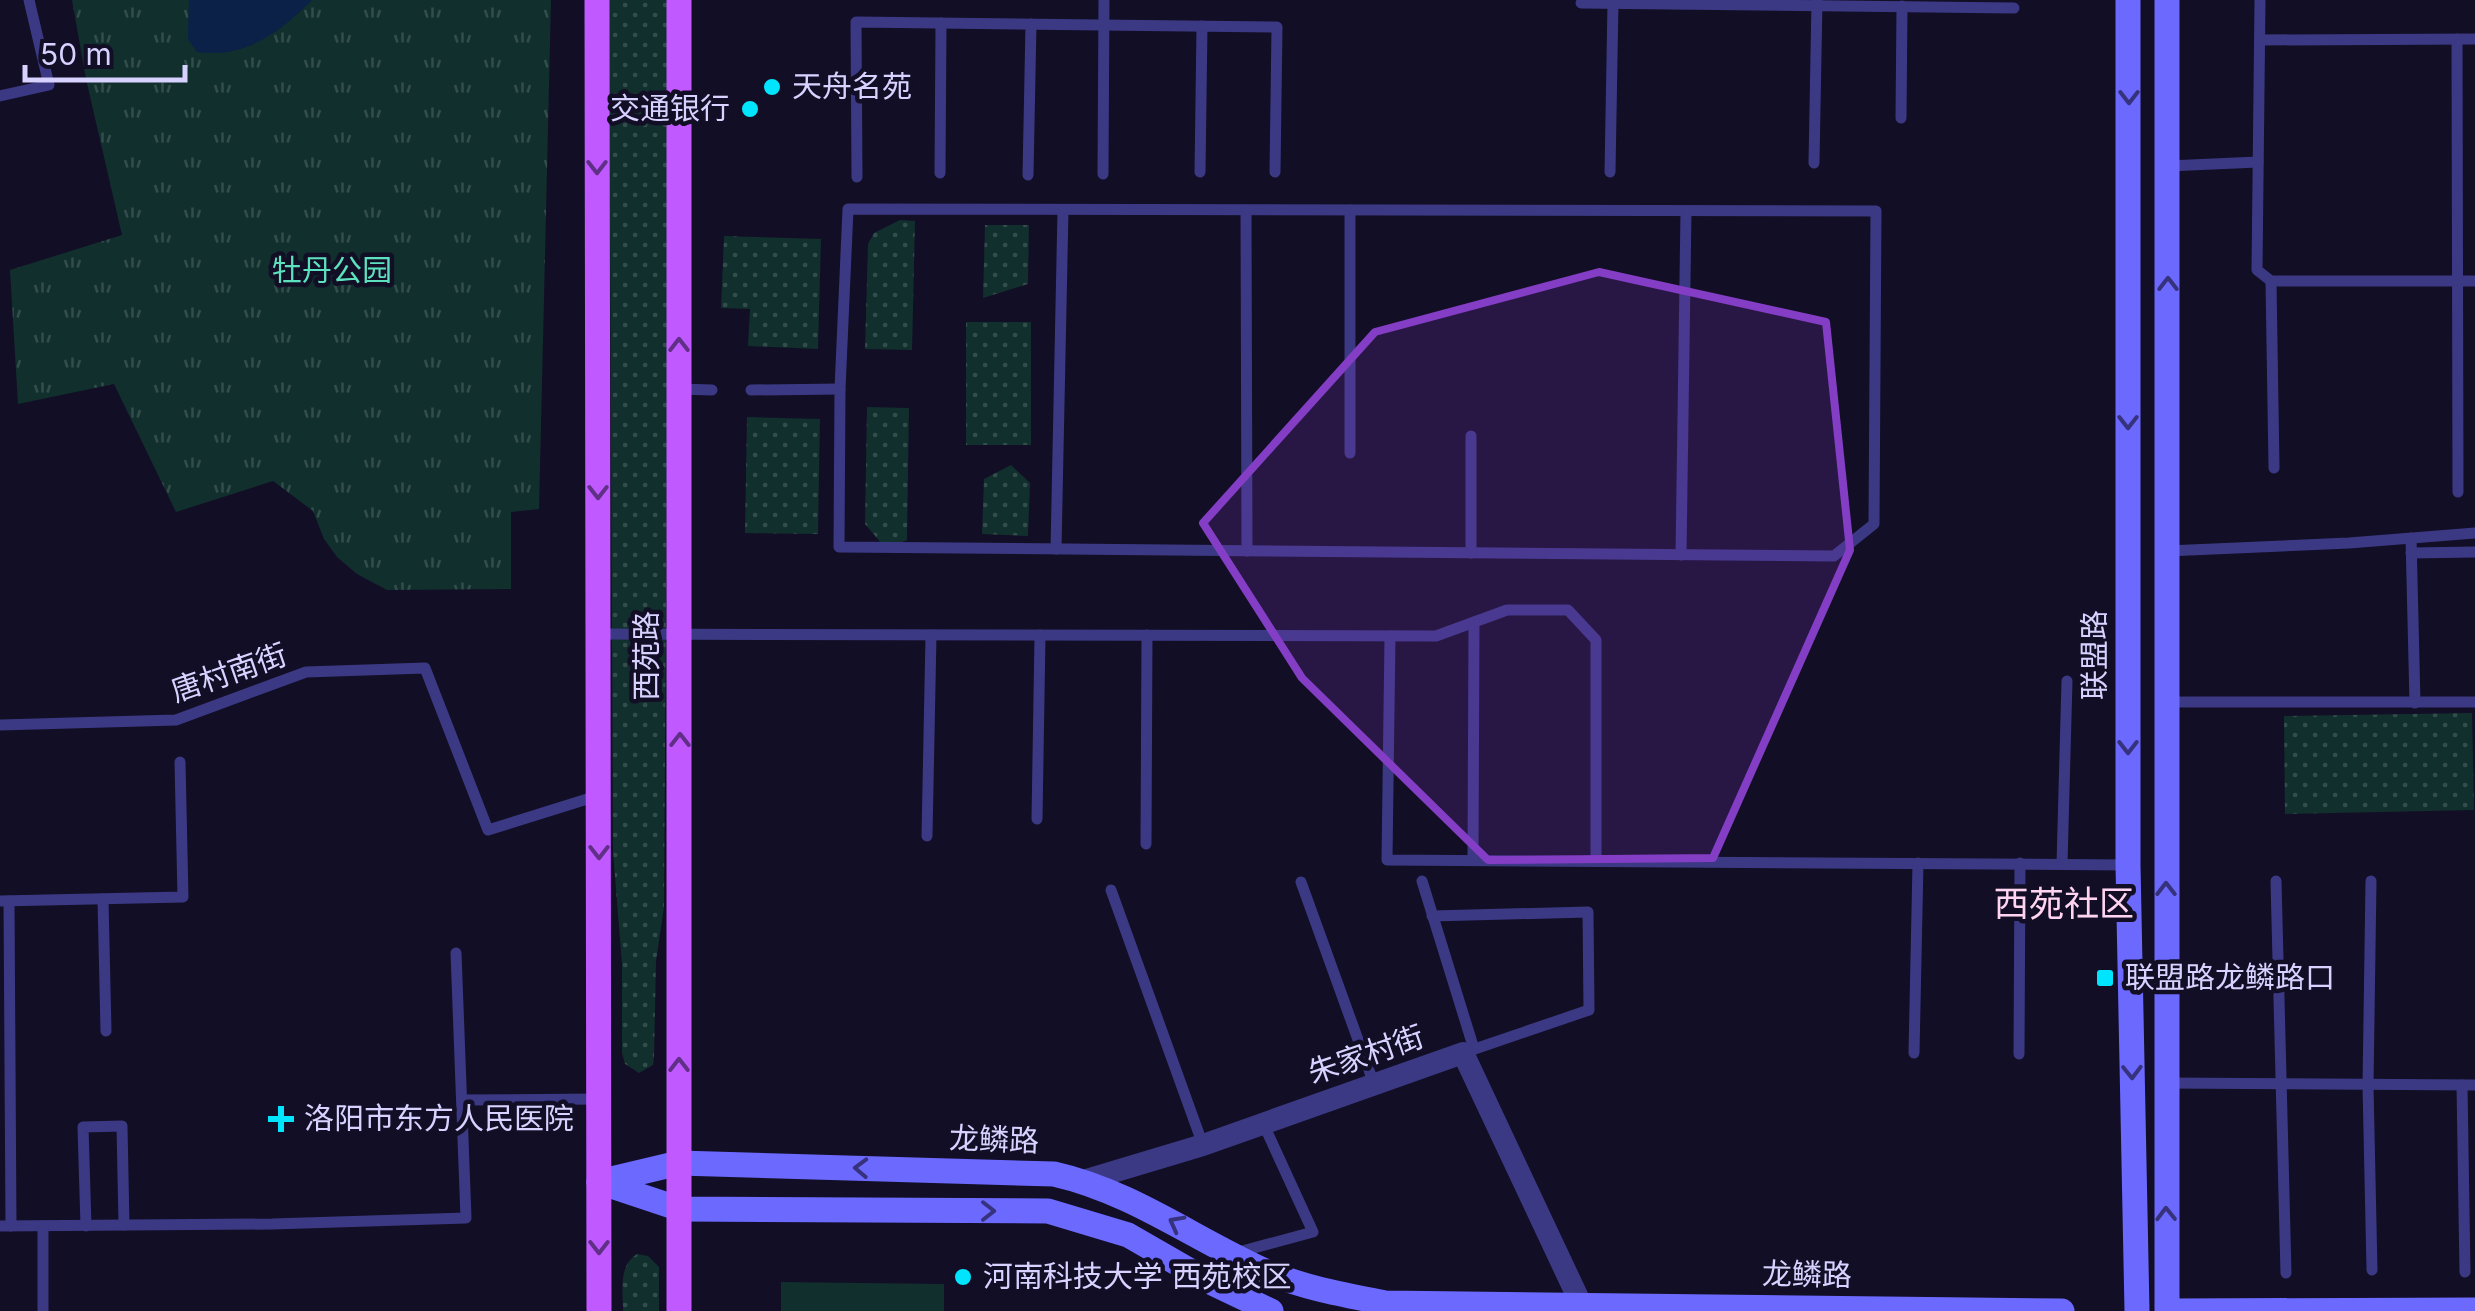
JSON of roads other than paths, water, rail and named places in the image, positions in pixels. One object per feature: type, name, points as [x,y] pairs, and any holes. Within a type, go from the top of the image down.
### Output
[{"type":"main road","name":"西苑路","points":[[596,0],[598,1311]]},
{"type":"main road","name":"西苑路","points":[[679,0],[679,1311]]},
{"type":"main road","name":"联盟路","points":[[2128,0],[2128,865],[2137,1311]]},
{"type":"main road","points":[[2167,0],[2165,1083],[2171,1311],[2475,1310]]},
{"type":"main road","name":"龙鳞路","points":[[599,1182],[679,1162],[1054,1174],[1083,1181],[1143,1206],[1232,1254],[1310,1288],[1385,1303],[2062,1311]]},
{"type":"main road","points":[[599,1182],[680,1209],[1048,1211],[1128,1236],[1271,1311]]},
{"type":"street","name":"朱家村街","points":[[1083,1181],[1203,1145],[1468,1051],[1581,1304]]},
{"type":"lane","points":[[0,96],[49,85],[29,0]]},
{"type":"lane","points":[[1103,174],[1104,0]]},
{"type":"lane","points":[[2260,0],[2257,270],[2271,282],[2475,281]]},
{"type":"lane","points":[[1581,2],[1952,4],[2014,8]]},
{"type":"lane","points":[[1610,172],[1613,3]]},
{"type":"lane","points":[[1814,164],[1817,3]]},
{"type":"lane","points":[[1900,118],[1902,6]]},
{"type":"lane","points":[[858,177],[856,22],[1277,27],[1275,172]]},
{"type":"lane","points":[[940,173],[941,23]]},
{"type":"lane","points":[[1028,174],[1031,24]]},
{"type":"lane","points":[[1200,172],[1202,26]]},
{"type":"lane","points":[[2456,38],[2458,492]]},
{"type":"lane","points":[[2260,40],[2475,38]]},
{"type":"lane","points":[[2168,166],[2258,162]]},
{"type":"lane","points":[[848,210],[1246,210],[1876,211],[1874,524],[1834,556],[839,547],[840,388],[848,210]]},
{"type":"lane","points":[[1056,549],[1063,210]]},
{"type":"lane","points":[[1246,210],[1247,551]]},
{"type":"lane","points":[[1350,210],[1350,452]]},
{"type":"lane","points":[[1681,554],[1686,211]]},
{"type":"lane","points":[[2271,282],[2274,468]]},
{"type":"lane","points":[[751,390],[840,388]]},
{"type":"lane","points":[[680,390],[712,390]]},
{"type":"lane","points":[[1470,553],[1471,436]]},
{"type":"lane","points":[[2167,551],[2475,533]]},
{"type":"lane","points":[[2410,538],[2414,703]]},
{"type":"lane","points":[[2411,553],[2475,552]]},
{"type":"lane","points":[[598,634],[1436,636],[1508,610],[1568,610],[1596,640],[1596,861]]},
{"type":"lane","points":[[1473,860],[1474,622]]},
{"type":"lane","points":[[927,836],[931,634]]},
{"type":"lane","points":[[1037,819],[1040,635]]},
{"type":"lane","points":[[1146,844],[1147,635]]},
{"type":"lane","points":[[1390,636],[1387,860],[2128,865]]},
{"type":"lane","name":"唐村南街","points":[[0,725],[176,720],[306,672],[425,668],[488,830],[598,796]]},
{"type":"lane","points":[[2062,864],[2067,681]]},
{"type":"lane","points":[[2167,702],[2475,702]]},
{"type":"lane","points":[[180,762],[183,897],[5,901],[5,1226],[466,1218],[456,953]]},
{"type":"lane","points":[[1914,1053],[1918,863]]},
{"type":"lane","points":[[2019,1054],[2020,863]]},
{"type":"lane","points":[[2276,880],[2286,1273]]},
{"type":"lane","points":[[1422,881],[1468,1051],[1589,1010],[1588,912],[1432,916]]},
{"type":"lane","points":[[1301,882],[1374,1084]]},
{"type":"lane","points":[[2371,882],[2368,1086],[2372,1270]]},
{"type":"lane","points":[[1111,890],[1203,1145]]},
{"type":"lane","points":[[104,899],[106,1031]]},
{"type":"lane","points":[[2165,1083],[2468,1086],[2465,1272]]},
{"type":"lane","points":[[462,1100],[599,1099]]},
{"type":"lane","points":[[1232,1254],[1313,1232],[1263,1123]]},
{"type":"lane","points":[[86,1226],[83,1127],[122,1126],[124,1225]]},
{"type":"lane","points":[[43,1226],[43,1311]]},
{"type":"water","points":[[189,0],[312,0],[260,41],[214,53],[197,52],[188,39]]},
{"type":"place","name":"天舟名苑","points":[[772,87]]},
{"type":"place","name":"交通银行","points":[[750,109]]},
{"type":"place","name":"联盟路龙鳞路口","points":[[2105,978]]},
{"type":"place","name":"洛阳市东方人民医院","points":[[281,1119]]},
{"type":"place","name":"河南科技大学 西苑校区","points":[[963,1277]]},
{"type":"district","name":"西苑社区","points":[[2064,904]]},
{"type":"park label","name":"牡丹公园","points":[[332,271]]}]
